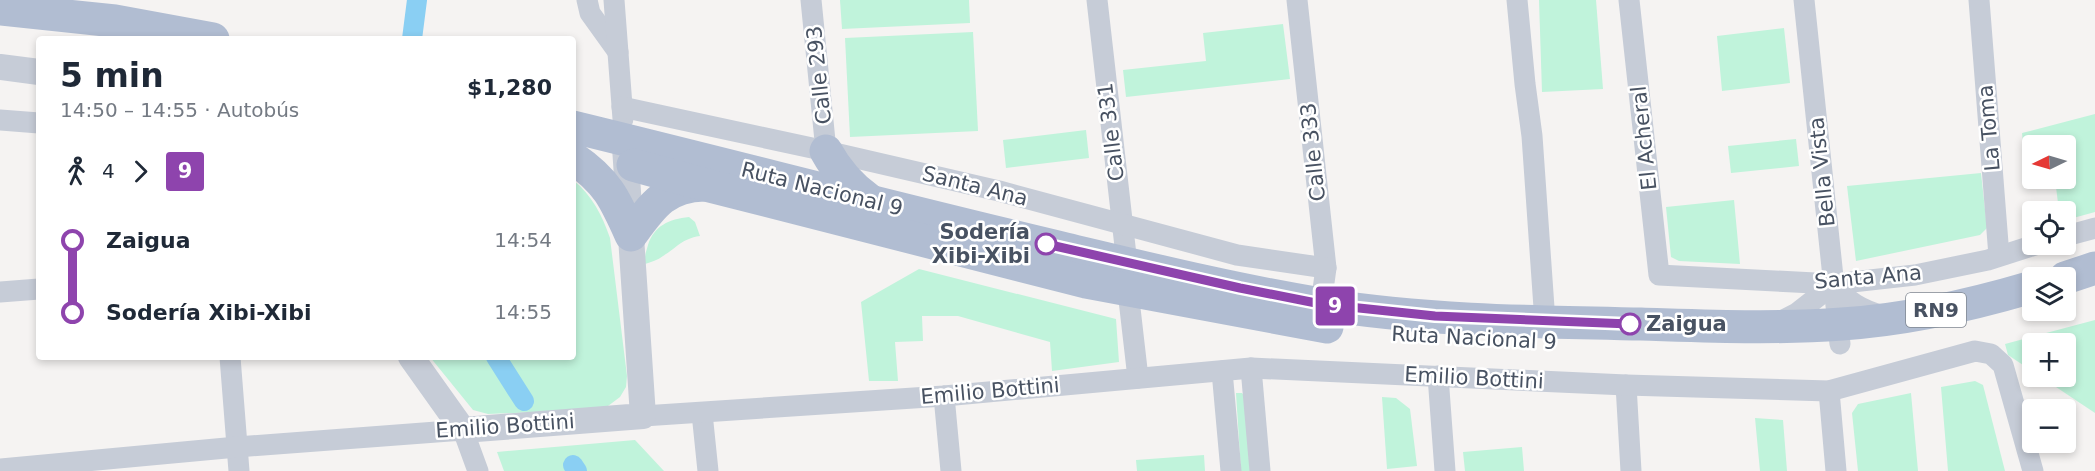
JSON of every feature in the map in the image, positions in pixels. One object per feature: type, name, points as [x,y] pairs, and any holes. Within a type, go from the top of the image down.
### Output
[{"type":"main road","points":[[0,9],[105,30]]},
{"type":"main road","points":[[0,29],[105,30],[177,36]]},
{"type":"main road","name":"Ruta Nacional 9","points":[[576,128],[706,185],[1127,277],[1319,326],[1409,335],[1629,346],[1757,348],[1840,334],[1892,318],[1977,302],[2022,290]]},
{"type":"main road","name":"Ruta Nacional 9","points":[[576,149],[625,151],[870,200],[988,231],[1127,277],[1321,304],[1435,316],[1545,322],[1770,327],[1894,338],[2022,310]]},
{"type":"main road","points":[[826,151],[852,188],[870,200]]},
{"type":"main road","points":[[576,160],[588,168],[606,186],[631,235],[666,194],[687,186],[706,185]]},
{"type":"main road","points":[[2076,274],[2095,268]]},
{"type":"main road","points":[[2076,296],[2095,290]]},
{"type":"street","points":[[79,0],[105,30]]},
{"type":"street","points":[[587,0],[590,13],[618,52]]},
{"type":"street","points":[[614,0],[643,416]]},
{"type":"street","name":"Calle 293","points":[[811,0],[826,151]]},
{"type":"street","name":"Calle 331","points":[[1096,0],[1138,378]]},
{"type":"street","name":"Calle 333","points":[[1297,0],[1326,268],[1321,304]]},
{"type":"street","points":[[1517,0],[1532,136],[1545,322]]},
{"type":"street","name":"El Acheral","points":[[1629,0],[1659,275]]},
{"type":"street","name":"Bella Vista","points":[[1804,0],[1840,334]]},
{"type":"street","name":"La Toma","points":[[1979,0],[2000,256]]},
{"type":"street","points":[[0,67],[36,72]]},
{"type":"street","name":"Santa Ana","points":[[622,107],[999,191],[1237,255],[1326,268]]},
{"type":"street","points":[[0,120],[36,123]]},
{"type":"street","points":[[2076,233],[2095,228]]},
{"type":"street","name":"Santa Ana","points":[[1659,275],[1834,284],[1915,275],[2022,249]]},
{"type":"street","points":[[1770,327],[1797,313],[1834,284],[1851,303],[1865,311],[1892,318]]},
{"type":"street","points":[[0,292],[36,289]]},
{"type":"street","name":"Emilio Bottini","points":[[0,469],[237,447],[944,396],[1251,368],[1626,385],[1829,391],[1975,351],[1991,354],[2003,365],[2033,471]]},
{"type":"street","points":[[230,360],[240,471]]},
{"type":"street","points":[[413,360],[463,430],[478,471]]},
{"type":"street","points":[[1251,368],[1260,471]]},
{"type":"street","points":[[1222,370],[1231,471]]},
{"type":"street","points":[[1438,376],[1445,471]]},
{"type":"street","points":[[1626,385],[1631,471]]},
{"type":"street","points":[[1829,391],[1836,471]]},
{"type":"street","points":[[944,396],[951,471]]},
{"type":"street","points":[[702,413],[708,471]]},
{"type":"green space","points":[[840,0],[969,0],[970,23],[842,29]]},
{"type":"green space","points":[[1539,0],[1596,0],[1603,89],[1542,92]]},
{"type":"green space","points":[[1283,24],[1290,79],[1126,97],[1123,70],[1206,61],[1203,33]]},
{"type":"green space","points":[[1784,28],[1790,83],[1722,91],[1717,36]]},
{"type":"green space","points":[[973,32],[978,131],[850,137],[845,38]]},
{"type":"green space","points":[[2095,114],[2095,212],[2076,217],[2076,201],[2058,201],[2056,189],[2076,189],[2076,135],[2022,135],[2022,133]]},
{"type":"green space","points":[[1086,130],[1089,158],[1006,168],[1003,140]]},
{"type":"green space","points":[[1796,139],[1799,166],[1731,173],[1728,146]]},
{"type":"green space","points":[[1981,173],[1987,228],[1980,235],[1856,261],[1847,186]]},
{"type":"green space","points":[[576,183],[596,206],[610,238],[627,376],[626,387],[620,397],[604,409],[488,414],[473,410],[432,360],[576,360]]},
{"type":"green space","points":[[1734,200],[1740,264],[1679,261],[1671,257],[1666,207]]},
{"type":"green space","points":[[689,217],[695,222],[700,236],[684,241],[659,259],[645,264],[648,245],[658,228],[669,222]]},
{"type":"green space","points":[[919,269],[1116,319],[1119,362],[1052,371],[1050,342],[958,316],[922,316],[923,341],[895,342],[898,381],[869,381],[861,302]]},
{"type":"green space","points":[[2095,320],[2095,413],[2056,387],[2076,387],[2076,333],[2046,333]]},
{"type":"green space","points":[[2022,339],[2022,364],[2008,355],[2005,344]]},
{"type":"green space","points":[[1975,381],[1983,385],[2005,471],[1948,471],[1941,387]]},
{"type":"green space","points":[[1236,393],[1242,393],[1244,396],[1250,471],[1241,471]]},
{"type":"green space","points":[[1911,393],[1918,471],[1858,471],[1852,413],[1858,404]]},
{"type":"green space","points":[[1382,397],[1396,398],[1410,409],[1417,466],[1387,469]]},
{"type":"green space","points":[[1755,418],[1783,420],[1787,471],[1760,471]]},
{"type":"green space","points":[[635,440],[664,471],[504,471],[497,452]]},
{"type":"green space","points":[[1522,447],[1524,471],[1465,471],[1463,452]]},
{"type":"green space","points":[[1204,455],[1205,471],[1137,471],[1136,460]]},
{"type":"waterway","points":[[412,36],[417,0]]},
{"type":"waterway","points":[[498,360],[524,401]]},
{"type":"waterway","points":[[573,465],[577,471]]},
{"type":"bus line","name":"9","points":[[1046,244],[1127,264],[1321,304],[1435,316],[1630,324]]},
{"type":"place","name":"Sodería Xibi-Xibi","points":[[1046,244]]},
{"type":"place","name":"Zaigua","points":[[1630,324]]}]
